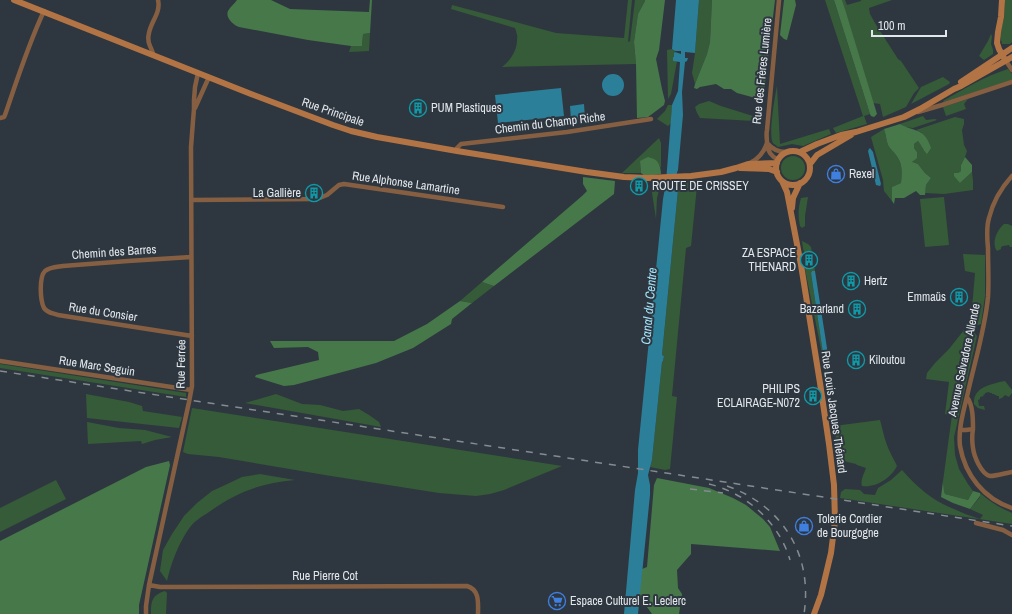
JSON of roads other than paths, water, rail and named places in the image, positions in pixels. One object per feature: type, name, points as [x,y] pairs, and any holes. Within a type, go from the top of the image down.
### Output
[{"type":"main road","name":"Rue Principale","points":[[14,0],[250,94],[351,131],[458,151],[620,176],[641,178],[680,176],[706,174],[736,168]]},
{"type":"main road","points":[[800,152],[829,139],[856,132],[910,114],[1009,59],[1002,54],[997,43],[1002,0]]},
{"type":"main road","points":[[954,89],[1012,48]]},
{"type":"main road","points":[[810,164],[822,151],[856,132]]},
{"type":"main road","points":[[786,152],[800,152],[807,157],[810,164],[809,175],[800,183],[791,184],[782,181],[777,172],[777,162],[780,157],[786,152]]},
{"type":"main road","points":[[736,168],[748,164],[777,162]]},
{"type":"main road","points":[[736,168],[769,169],[777,172]]},
{"type":"main road","name":"Rue Louis Jacques Thénard","points":[[782,181],[786,188],[791,212],[820,383],[835,499],[835,521],[831,553],[821,595],[814,614]]},
{"type":"main road","name":"Rue Louis Jacques Thénard","points":[[791,212],[794,198],[800,183]]},
{"type":"street","points":[[153,55],[149,44],[148,35],[159,6],[158,0]]},
{"type":"street","name":"Rue des Frères Lumière","points":[[767,143],[779,0]]},
{"type":"street","points":[[0,118],[4,117],[5,115],[44,11]]},
{"type":"street","points":[[1009,59],[1012,70]]},
{"type":"street","name":"Rue Ferrée","points":[[146,614],[149,585],[191,390],[191,147],[194,87],[198,73]]},
{"type":"street","name":"Rue Ferrée","points":[[194,109],[209,77]]},
{"type":"street","points":[[910,114],[1012,82]]},
{"type":"street","name":"Chemin du Champ Riche","points":[[458,151],[457,148],[461,144],[567,132],[651,119]]},
{"type":"street","points":[[767,143],[774,150],[786,152]]},
{"type":"street","points":[[767,143],[767,149],[777,162]]},
{"type":"street","points":[[748,164],[756,160],[767,143]]},
{"type":"street","name":"Avenue Salvadore Allende","points":[[1012,176],[999,192],[988,220],[988,283],[986,310],[962,415],[960,430],[960,446],[972,478],[989,496],[1001,504],[1012,508]]},
{"type":"street","name":"Rue Alphonse Lamartine","points":[[191,200],[317,199],[327,195],[338,185],[344,184],[503,207]]},
{"type":"street","name":"Chemin des Barres","points":[[42,276],[46,271],[63,266],[128,260],[191,257]]},
{"type":"street","name":"Rue du Consier","points":[[42,276],[42,300],[44,308],[49,312],[65,316],[192,336]]},
{"type":"street","name":"Rue Marc Seguin","points":[[0,361],[191,390]]},
{"type":"street","points":[[966,397],[970,406],[973,423],[972,442],[974,455],[980,468],[987,475],[994,476],[1012,472]]},
{"type":"street","points":[[960,430],[973,429]]},
{"type":"street","points":[[976,523],[1003,530],[1012,535]]},
{"type":"street","name":"Rue Pierre Cot","points":[[149,585],[467,586],[474,590],[478,596],[478,614]]},
{"type":"water","points":[[676,0],[699,0],[695,53],[685,52],[685,58],[688,58],[685,62],[682,92],[683,115],[678,170],[676,177],[678,190],[662,355],[664,356],[662,362],[652,460],[648,475],[650,495],[638,614],[624,614],[635,490],[638,473],[638,450],[663,199],[666,182],[672,105],[678,91],[680,62],[673,61],[673,57],[675,52],[681,54],[681,51],[675,51],[672,49]]},
{"type":"water","points":[[613,74],[621,77],[624,85],[621,93],[613,96],[605,93],[602,85],[605,77]]},
{"type":"water","points":[[561,88],[564,116],[498,123],[495,95]]},
{"type":"water","points":[[584,104],[585,119],[571,120],[570,106]]},
{"type":"water","points":[[870,148],[873,152],[881,184],[880,186],[876,185],[868,151]]},
{"type":"water","points":[[812,271],[815,271],[829,361],[826,363],[824,360],[811,273]]},
{"type":"railway","points":[[0,371],[1012,526]]},
{"type":"railway","points":[[709,484],[736,494],[759,511],[778,533],[790,560]]},
{"type":"railway","points":[[727,486],[747,495],[764,506],[790,535],[804,572],[806,592],[804,614]]},
{"type":"railway","points":[[690,489],[723,493]]},
{"type":"place","name":"PUM Plastiques","points":[[418,108]]},
{"type":"place","name":"Rexel","points":[[836,174]]},
{"type":"place","name":"ROUTE DE CRISSEY","points":[[639,186]]},
{"type":"place","name":"La Gallière","points":[[314,193]]},
{"type":"place","name":"ZA ESPACE THENARD","points":[[809,260]]},
{"type":"place","name":"Hertz","points":[[851,281]]},
{"type":"place","name":"Emmaüs","points":[[959,297]]},
{"type":"place","name":"Bazarland","points":[[857,309]]},
{"type":"place","name":"Kiloutou","points":[[856,360]]},
{"type":"place","name":"PHILIPS ECLAIRAGE-N072","points":[[813,396]]},
{"type":"place","name":"Tolerie Cordier de Bourgogne","points":[[804,526]]},
{"type":"place","name":"Espace Culturel E. Leclerc","points":[[557,601]]},
{"type":"water label","name":"Canal du Centre","points":[[649,306]]}]
